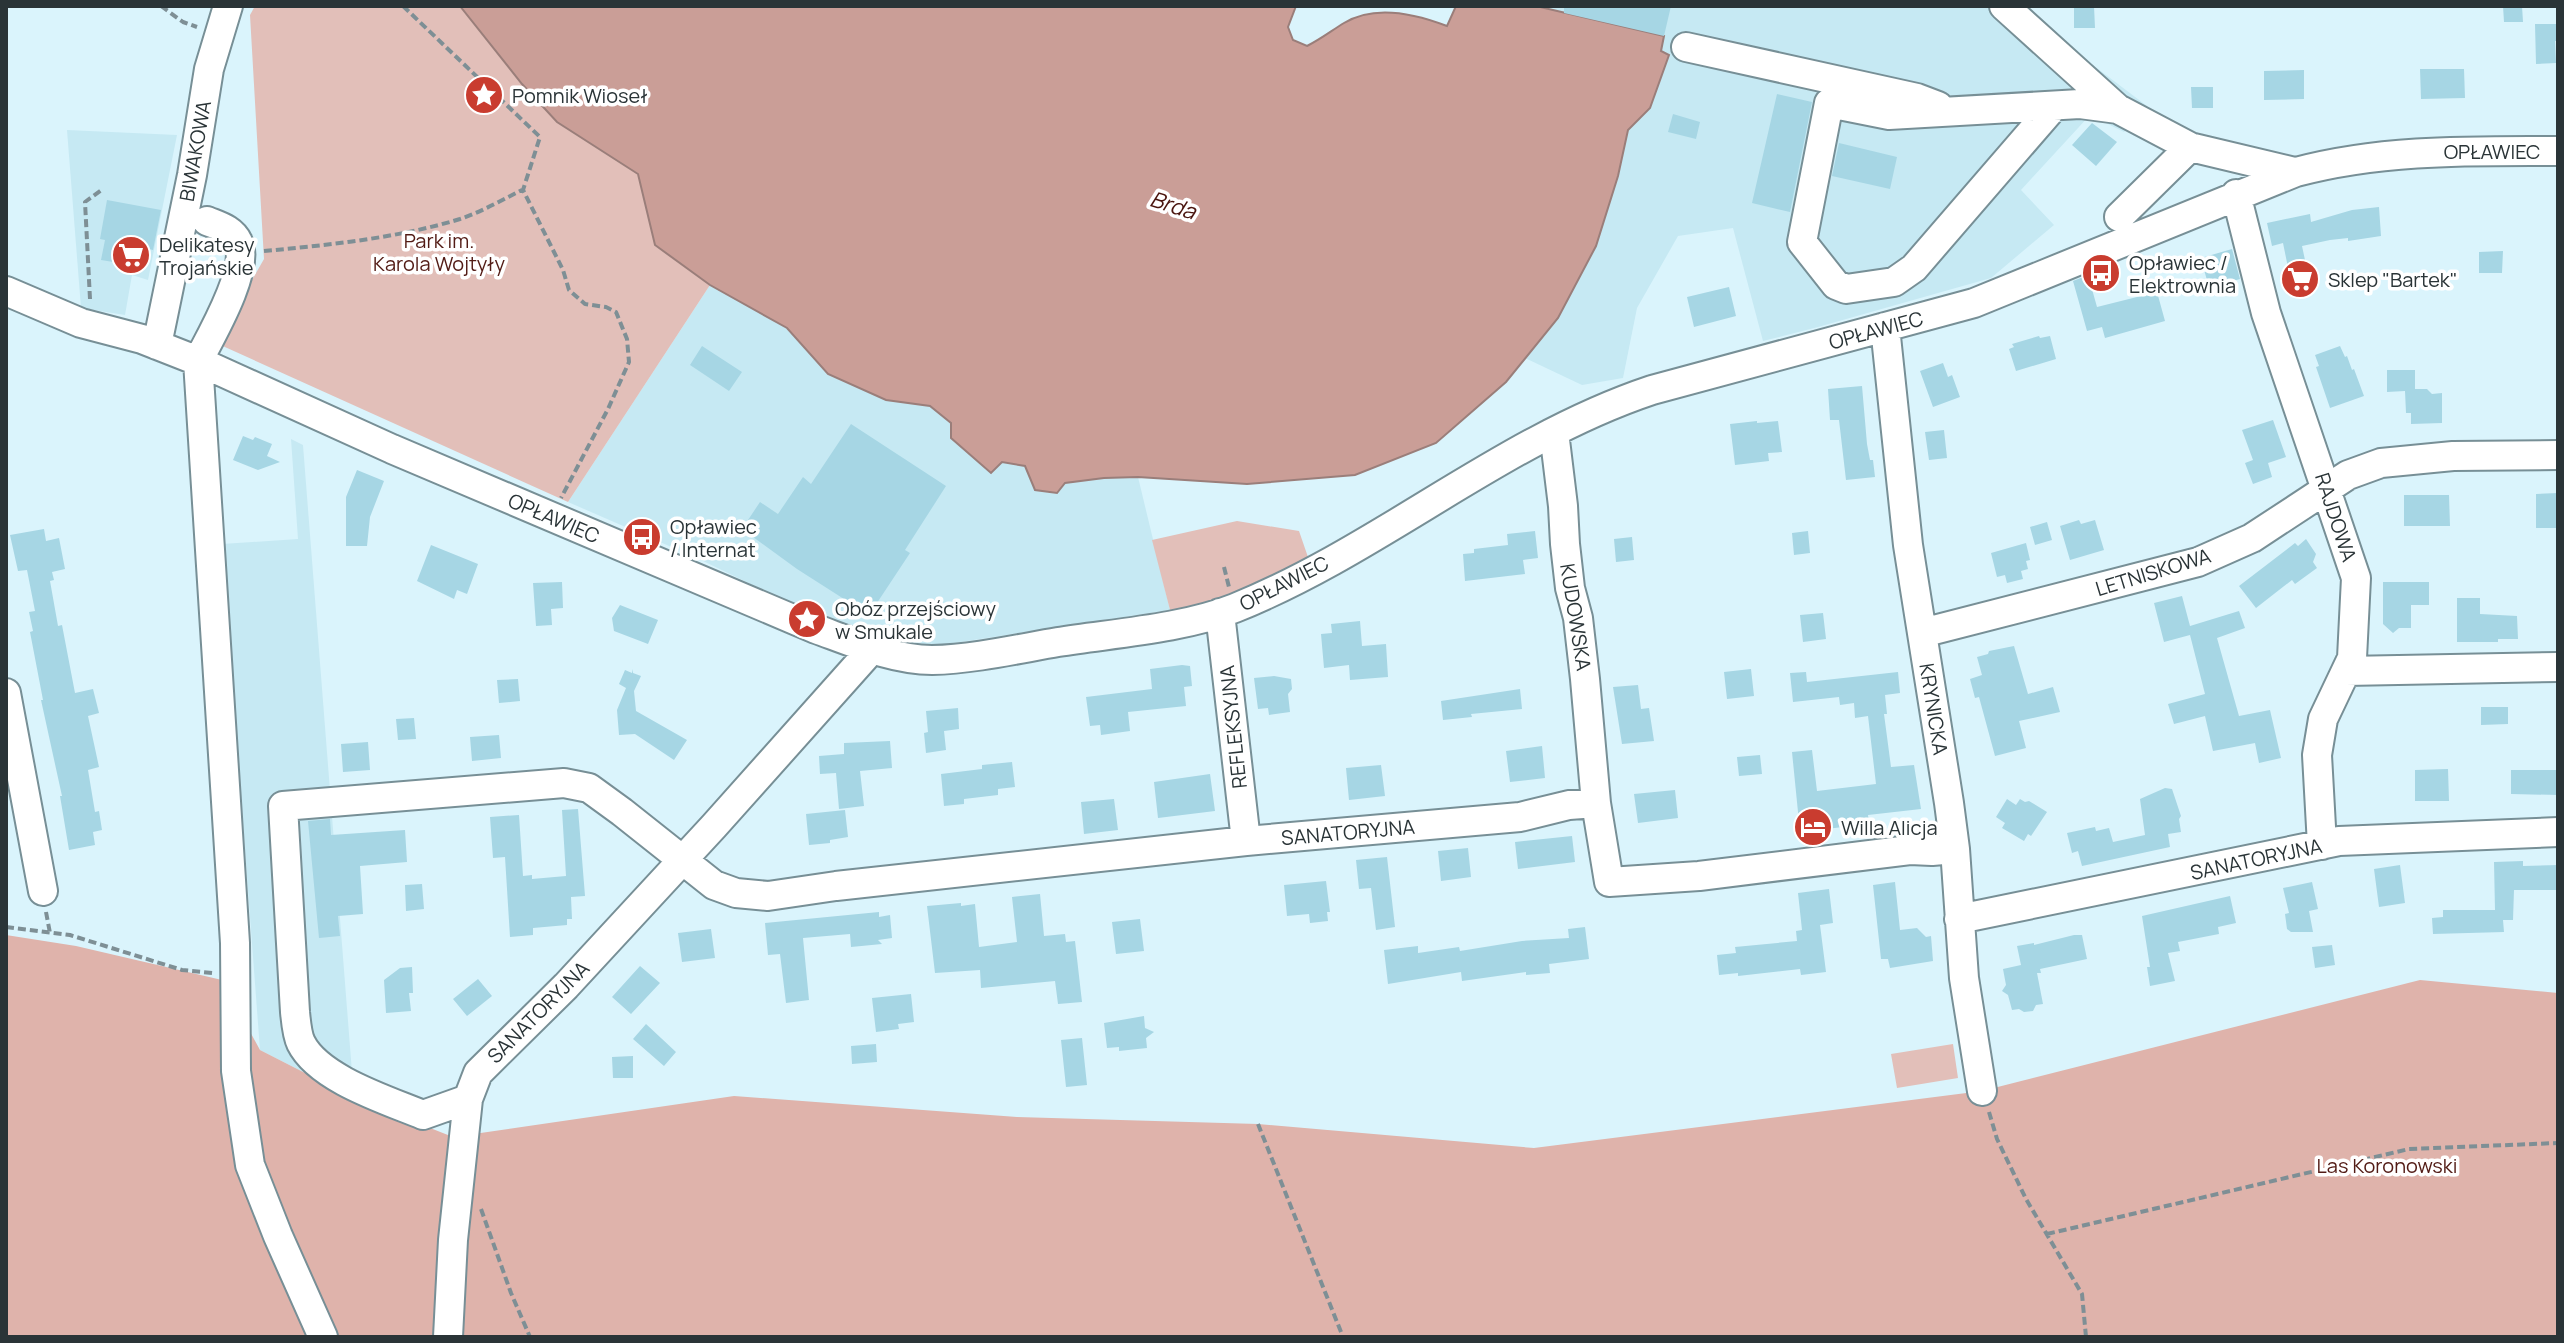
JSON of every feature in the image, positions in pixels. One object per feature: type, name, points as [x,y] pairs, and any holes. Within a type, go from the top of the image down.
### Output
[{"type":"street","name":"BIWAKOWA","points":[[157,345],[192,175],[209,69],[228,6]]},
{"type":"street","points":[[2004,6],[2118,109],[2190,147],[2296,172]]},
{"type":"street","points":[[1686,47],[1917,98],[1950,111]]},
{"type":"street","points":[[2054,106],[1914,268],[1894,282],[1846,289],[1836,285],[1802,242],[1829,103],[1889,115],[2080,104],[2118,109]]},
{"type":"street","points":[[2119,217],[2190,147]]},
{"type":"street","name":"OPŁAWIEC","points":[[7,288],[91,326],[157,345],[198,361],[552,518],[816,629],[872,649],[914,659],[947,659],[1162,626],[1220,613],[1286,584],[1554,432],[1611,405],[1652,390],[2001,293],[2236,194],[2296,172],[2360,158],[2428,152],[2558,151]]},
{"type":"street","name":"RAJDOWA","points":[[2236,194],[2266,313],[2356,578],[2352,658],[2323,719],[2317,755],[2322,845]]},
{"type":"street","points":[[207,221],[228,230],[237,239],[242,253],[231,290],[198,361],[235,974],[236,1071],[250,1165],[323,1337]]},
{"type":"street","name":"KRYNICKA","points":[[1885,327],[1908,545],[1955,849],[1964,978],[1982,1091]]},
{"type":"street","name":"KUDOWSKA","points":[[1554,432],[1570,588],[1578,618],[1596,803]]},
{"type":"street","name":"LETNISKOWA","points":[[1922,633],[2198,562],[2252,538],[2348,475],[2381,463],[2453,456],[2558,455]]},
{"type":"street","name":"REFLEKSYJNA","points":[[1220,613],[1246,841]]},
{"type":"street","name":"SANATORYJNA","points":[[448,1337],[453,1240],[468,1099],[478,1073],[566,986],[872,649]]},
{"type":"street","points":[[2346,671],[2558,667]]},
{"type":"street","points":[[6,693],[43,891]]},
{"type":"street","name":"SANATORYJNA","points":[[468,1099],[423,1115],[359,1088],[319,1065],[301,1042],[295,1012],[283,806],[564,783],[589,788],[714,885],[736,893],[768,896],[1246,841],[1520,817],[1569,805],[1596,803]]},
{"type":"street","points":[[1596,803],[1609,882],[1699,876],[1910,850],[1955,849]]},
{"type":"street","name":"SANATORYJNA","points":[[1959,919],[2339,841],[2558,832]]},
{"type":"path","points":[[161,6],[183,22],[218,34]]},
{"type":"path","points":[[403,6],[540,137],[523,190],[563,270],[569,290],[585,304],[616,312],[627,339],[629,362],[552,518]]},
{"type":"path","points":[[91,326],[85,202],[103,189]]},
{"type":"path","points":[[242,253],[308,247],[410,231],[463,218],[523,190]]},
{"type":"path","points":[[6,927],[70,935],[182,970],[235,974]]},
{"type":"path","points":[[1982,1091],[1997,1139],[2026,1199],[2082,1294],[2086,1337]]},
{"type":"path","points":[[1258,1124],[1343,1337]]},
{"type":"path","points":[[2047,1234],[2409,1149],[2558,1143]]},
{"type":"path","points":[[478,1198],[530,1337]]},
{"type":"shaded area","points":[[1536,6],[2024,6],[2077,53],[2147,106],[2124,132],[2090,115],[2021,190],[2054,225],[1991,278],[1818,327],[1763,341],[1733,228],[1678,236],[1637,308],[1623,378],[1582,385],[1525,358],[1558,318],[1596,246],[1618,176],[1628,130],[1650,108],[1664,37]]},
{"type":"shaded area","name":"Delikatesy Trojańskie","points":[[67,130],[177,135],[148,280],[132,275],[125,315],[81,308]]},
{"type":"shaded area","points":[[710,285],[787,328],[828,374],[886,400],[930,406],[1002,461],[1025,466],[1057,493],[1065,483],[1138,477],[1170,610],[927,647],[815,615],[699,559],[568,502]]},
{"type":"shaded area","points":[[291,439],[303,445],[354,1098],[260,1050],[222,544],[298,539]]},
{"type":"green space","name":"Park im. Karola Wojtyły","points":[[255,6],[460,6],[522,84],[557,122],[638,174],[655,245],[710,285],[568,502],[216,343],[264,259],[250,15]]},
{"type":"green space","points":[[1237,521],[1299,531],[1309,560],[1236,596],[1207,605],[1170,610],[1152,540]]},
{"type":"green space","name":"Las Koronowski","points":[[6,935],[76,946],[222,980],[260,1050],[354,1098],[453,1137],[734,1096],[1017,1117],[1258,1124],[1534,1148],[1982,1091],[2420,980],[2558,993],[2558,1337],[6,1337]]},
{"type":"green space","points":[[1953,1044],[1958,1078],[1897,1088],[1891,1054]]},
{"type":"water","name":"Brda","points":[[460,6],[1296,6],[1288,27],[1293,40],[1307,46],[1344,23],[1369,14],[1409,15],[1447,26],[1456,6],[1536,6],[1664,36],[1661,51],[1669,55],[1650,108],[1628,130],[1618,176],[1596,246],[1558,318],[1506,382],[1436,443],[1355,475],[1247,484],[1138,477],[1104,478],[1065,483],[1057,493],[1035,490],[1025,466],[1002,462],[991,473],[951,438],[951,423],[930,406],[886,400],[828,374],[787,328],[710,285],[655,245],[638,174],[557,122],[522,84]]},
{"type":"building","points":[[1564,6],[1671,6],[1664,36],[1564,13]]},
{"type":"building","points":[[2094,6],[2095,28],[2074,28],[2074,7]]},
{"type":"building","points":[[2503,6],[2522,6],[2523,22],[2504,22]]},
{"type":"building","points":[[2535,24],[2558,24],[2556,63],[2536,64]]},
{"type":"building","points":[[2420,69],[2464,69],[2465,98],[2421,99]]},
{"type":"building","points":[[2304,70],[2304,99],[2264,100],[2264,71]]},
{"type":"building","points":[[2191,87],[2213,87],[2213,108],[2192,108]]},
{"type":"building","points":[[1777,94],[1812,102],[1790,212],[1752,203]]},
{"type":"building","points":[[1673,114],[1700,122],[1696,139],[1668,132]]},
{"type":"building","points":[[2092,123],[2117,142],[2096,166],[2072,145]]},
{"type":"building","points":[[1839,143],[1897,157],[1890,189],[1832,176]]},
{"type":"building","points":[[107,200],[161,210],[153,250],[141,247],[138,266],[101,260],[105,240],[100,239]]},
{"type":"building","points":[[2379,207],[2381,236],[2348,241],[2348,238],[2330,240],[2302,246],[2311,288],[2293,292],[2283,243],[2272,246],[2267,223],[2310,214],[2311,222],[2352,210]]},
{"type":"building","points":[[2232,249],[2240,279],[2209,288],[2201,258]]},
{"type":"building","points":[[2503,251],[2502,273],[2479,273],[2479,252]]},
{"type":"building","points":[[2088,275],[2097,307],[2157,292],[2165,321],[2105,338],[2102,327],[2087,331],[2073,281]]},
{"type":"building","points":[[1729,287],[1736,316],[1694,327],[1687,297]]},
{"type":"building","points":[[2050,336],[2056,359],[2016,371],[2009,349],[2014,347],[2012,344]]},
{"type":"building","points":[[702,346],[742,372],[729,391],[690,365]]},
{"type":"building","points":[[2340,346],[2354,369],[2364,396],[2330,408],[2315,355]]},
{"type":"building","points":[[1943,363],[1948,377],[1952,375],[1960,397],[1933,407],[1920,371]]},
{"type":"building","points":[[2387,370],[2415,370],[2415,389],[2427,389],[2432,394],[2442,393],[2442,423],[2411,424],[2411,413],[2406,413],[2405,391],[2387,392]]},
{"type":"building","points":[[1862,386],[1867,444],[1875,477],[1846,480],[1839,420],[1830,420],[1828,389]]},
{"type":"building","points":[[2273,420],[2286,457],[2268,463],[2272,477],[2253,484],[2245,463],[2253,460],[2242,430]]},
{"type":"building","points":[[1778,421],[1782,452],[1768,453],[1769,461],[1735,465],[1730,424]]},
{"type":"building","points":[[851,424],[946,486],[905,550],[910,553],[869,615],[742,529],[760,502],[778,514],[803,477],[811,484]]},
{"type":"building","points":[[1944,430],[1947,458],[1929,460],[1925,432]]},
{"type":"building","points":[[243,436],[272,444],[267,456],[280,462],[258,470],[233,460]]},
{"type":"building","points":[[357,470],[384,481],[370,517],[367,546],[346,546],[346,497]]},
{"type":"building","points":[[2558,493],[2558,528],[2536,528],[2536,494]]},
{"type":"building","points":[[2404,495],[2449,495],[2450,526],[2404,526]]},
{"type":"building","points":[[2079,520],[2081,524],[2095,520],[2104,550],[2070,560],[2060,526]]},
{"type":"building","points":[[2047,522],[2052,540],[2035,545],[2030,527]]},
{"type":"building","points":[[44,529],[46,541],[59,538],[65,569],[52,572],[54,580],[50,581],[75,693],[93,689],[99,713],[88,716],[99,767],[88,770],[95,812],[99,811],[102,830],[93,832],[95,845],[69,850],[62,796],[30,632],[33,631],[29,612],[35,611],[27,570],[18,571],[10,535]]},
{"type":"building","points":[[1535,531],[1538,558],[1523,560],[1525,574],[1465,581],[1463,554],[1474,553],[1474,549],[1508,545],[1507,534]]},
{"type":"building","points":[[1808,531],[1810,553],[1794,555],[1792,533]]},
{"type":"building","points":[[1632,537],[1634,560],[1616,562],[1614,539]]},
{"type":"building","points":[[2306,539],[2316,554],[2313,562],[2317,568],[2295,584],[2292,580],[2256,608],[2239,586],[2295,543],[2298,546]]},
{"type":"building","points":[[2026,543],[2030,560],[2026,561],[2028,569],[2021,571],[2023,579],[2007,583],[2005,575],[1997,577],[1991,553]]},
{"type":"building","points":[[431,545],[478,564],[467,594],[457,590],[454,599],[417,581]]},
{"type":"building","points":[[562,582],[563,608],[551,609],[552,625],[536,626],[533,583]]},
{"type":"building","points":[[2383,582],[2429,582],[2429,605],[2411,605],[2411,628],[2399,628],[2393,633],[2383,624]]},
{"type":"building","points":[[2182,596],[2190,626],[2239,611],[2245,628],[2217,638],[2239,716],[2270,710],[2281,758],[2259,763],[2255,743],[2213,751],[2205,716],[2174,724],[2168,704],[2205,694],[2190,635],[2164,642],[2154,603]]},
{"type":"building","points":[[2457,598],[2480,598],[2480,614],[2517,616],[2518,639],[2457,642]]},
{"type":"building","points":[[620,605],[658,620],[648,644],[614,631],[612,618]]},
{"type":"building","points":[[1823,613],[1826,639],[1803,642],[1800,615]]},
{"type":"building","points":[[1360,621],[1362,646],[1386,644],[1388,677],[1350,680],[1349,665],[1324,668],[1321,634],[1332,633],[1331,624]]},
{"type":"building","points":[[2014,646],[2028,694],[2053,687],[2060,712],[2019,721],[2026,748],[1995,756],[1979,697],[1975,698],[1970,679],[1982,675],[1977,657]]},
{"type":"building","points":[[1190,666],[1192,686],[1184,687],[1186,706],[1128,712],[1130,731],[1101,735],[1100,725],[1090,726],[1086,697],[1152,689],[1150,669]]},
{"type":"building","points":[[633,669],[633,673],[641,676],[634,691],[636,711],[687,740],[674,760],[635,734],[619,735],[617,710],[626,688],[619,684],[625,670],[632,673]]},
{"type":"building","points":[[1751,669],[1754,696],[1727,699],[1724,672]]},
{"type":"building","points":[[1806,672],[1807,682],[1898,672],[1900,693],[1885,695],[1887,714],[1884,714],[1891,767],[1914,765],[1921,809],[1868,815],[1869,824],[1800,832],[1792,752],[1812,750],[1817,791],[1876,784],[1868,716],[1855,718],[1854,703],[1840,705],[1839,697],[1793,702],[1790,673]]},
{"type":"building","points":[[1274,676],[1291,679],[1292,689],[1288,694],[1290,712],[1269,715],[1268,708],[1258,709],[1254,678]]},
{"type":"building","points":[[518,679],[520,701],[499,703],[497,680]]},
{"type":"building","points":[[1638,685],[1641,709],[1649,708],[1654,741],[1622,744],[1613,687]]},
{"type":"building","points":[[1520,689],[1522,709],[1443,720],[1441,701]]},
{"type":"building","points":[[2481,707],[2508,707],[2508,724],[2481,725]]},
{"type":"building","points":[[958,708],[959,729],[944,731],[946,750],[926,753],[926,711]]},
{"type":"building","points":[[414,718],[416,739],[398,740],[396,719]]},
{"type":"building","points":[[499,735],[501,758],[472,761],[470,737]]},
{"type":"building","points":[[890,741],[892,768],[860,771],[864,806],[839,809],[836,773],[820,774],[819,756],[844,754],[844,743]]},
{"type":"building","points":[[368,742],[370,770],[343,772],[341,744]]},
{"type":"building","points":[[1542,746],[1545,778],[1510,782],[1506,751]]},
{"type":"building","points":[[1760,755],[1762,774],[1739,776],[1737,757]]},
{"type":"building","points":[[1012,762],[1015,787],[998,789],[998,795],[964,799],[964,804],[944,806],[941,774]]},
{"type":"building","points":[[1381,765],[1385,796],[1349,800],[1346,768]]},
{"type":"building","points":[[2448,769],[2449,801],[2415,801],[2415,770]]},
{"type":"building","points":[[2511,770],[2558,770],[2558,795],[2511,794]]},
{"type":"building","points":[[1210,774],[1215,811],[1158,818],[1154,782]]},
{"type":"building","points":[[2165,788],[2172,789],[2181,816],[2181,832],[2168,834],[2170,847],[2082,866],[2078,851],[2072,853],[2067,833],[2095,827],[2096,831],[2109,828],[2113,842],[2145,835],[2140,799]]},
{"type":"building","points":[[1675,790],[1678,818],[1638,823],[1634,794]]},
{"type":"building","points":[[1114,799],[1118,830],[1084,834],[1081,802]]},
{"type":"building","points":[[2007,799],[2016,805],[2020,799],[2029,801],[2047,812],[2024,841],[2002,828],[2005,823],[1996,817]]},
{"type":"building","points":[[578,809],[585,896],[571,897],[572,919],[567,919],[567,925],[533,928],[533,935],[510,937],[505,857],[493,858],[490,817],[519,815],[523,876],[532,875],[532,879],[566,876],[562,810]]},
{"type":"building","points":[[845,810],[848,837],[809,845],[806,814]]},
{"type":"building","points":[[330,819],[331,835],[405,830],[407,862],[360,866],[363,914],[338,916],[340,936],[319,938],[308,821]]},
{"type":"building","points":[[1572,836],[1575,862],[1518,869],[1515,842]]},
{"type":"building","points":[[1468,848],[1471,877],[1441,881],[1438,851]]},
{"type":"building","points":[[1387,857],[1395,927],[1376,930],[1371,888],[1359,889],[1356,860]]},
{"type":"building","points":[[2523,861],[2523,866],[2558,865],[2558,890],[2514,890],[2513,920],[2503,920],[2504,932],[2433,934],[2432,918],[2443,917],[2443,910],[2495,910],[2494,862]]},
{"type":"building","points":[[2400,865],[2405,903],[2379,907],[2374,869]]},
{"type":"building","points":[[1326,881],[1330,912],[1327,912],[1328,921],[1310,923],[1309,914],[1287,916],[1284,885]]},
{"type":"building","points":[[1895,882],[1900,930],[1917,928],[1926,937],[1931,936],[1933,961],[1890,968],[1888,959],[1881,959],[1873,885]]},
{"type":"building","points":[[2312,882],[2318,909],[2309,911],[2313,932],[2291,932],[2287,929],[2285,914],[2289,913],[2283,888]]},
{"type":"building","points":[[422,884],[424,909],[406,911],[405,885]]},
{"type":"building","points":[[1829,889],[1833,923],[1820,925],[1826,972],[1801,975],[1800,969],[1738,976],[1738,973],[1719,975],[1717,955],[1736,953],[1735,947],[1797,941],[1796,931],[1802,930],[1798,893]]},
{"type":"building","points":[[1040,894],[1044,936],[1065,934],[1066,942],[1075,941],[1082,1002],[1058,1004],[1055,981],[981,988],[980,970],[935,973],[927,906],[975,904],[979,947],[1017,942],[1012,897]]},
{"type":"building","points":[[2230,896],[2236,923],[2218,927],[2219,934],[2178,942],[2180,951],[2168,953],[2175,981],[2150,986],[2142,916]]},
{"type":"building","points":[[879,912],[879,917],[890,915],[892,938],[878,940],[882,944],[851,947],[850,934],[803,938],[809,1000],[786,1003],[780,954],[768,955],[765,923]]},
{"type":"building","points":[[1140,919],[1144,951],[1116,954],[1112,922]]},
{"type":"building","points":[[1585,927],[1589,959],[1549,964],[1550,973],[1526,975],[1526,972],[1462,981],[1461,972],[1388,984],[1384,950],[1418,946],[1418,953],[1459,947],[1460,951],[1522,941],[1569,938],[1568,929]]},
{"type":"building","points":[[711,929],[715,958],[682,962],[678,933]]},
{"type":"building","points":[[2082,935],[2087,959],[2040,969],[2041,973],[2037,973],[2043,1004],[2036,1005],[2033,1011],[2012,1010],[2008,995],[2002,991],[2006,985],[2003,969],[2021,965],[2017,946]]},
{"type":"building","points":[[2332,945],[2335,965],[2315,968],[2312,947]]},
{"type":"building","points":[[640,966],[660,983],[631,1014],[612,997]]},
{"type":"building","points":[[412,967],[413,993],[409,993],[411,1011],[386,1013],[384,980],[400,968]]},
{"type":"building","points":[[478,979],[492,996],[467,1016],[453,999]]},
{"type":"building","points":[[911,994],[914,1022],[898,1024],[899,1029],[876,1032],[872,998]]},
{"type":"building","points":[[1144,1016],[1145,1028],[1154,1032],[1146,1038],[1147,1048],[1119,1051],[1119,1047],[1107,1048],[1104,1023]]},
{"type":"building","points":[[646,1024],[676,1052],[664,1066],[633,1039]]},
{"type":"building","points":[[1082,1038],[1087,1085],[1066,1087],[1061,1040]]},
{"type":"building","points":[[876,1044],[877,1062],[852,1064],[851,1046]]},
{"type":"building","points":[[633,1056],[633,1078],[613,1078],[612,1057]]},
{"type":"place","name":"Pomnik Wioseł","points":[[484,95]]},
{"type":"place","name":"Delikatesy Trojańskie","points":[[131,255]]},
{"type":"place","name":"Opławiec / Elektrownia","points":[[2101,273]]},
{"type":"place","name":"Sklep \"Bartek\"","points":[[2300,279]]},
{"type":"place","name":"Opławiec / Internat","points":[[642,537]]},
{"type":"place","name":"Obóz przejściowy w Smukale","points":[[807,619]]},
{"type":"place","name":"Willa Alicja","points":[[1813,827]]}]
